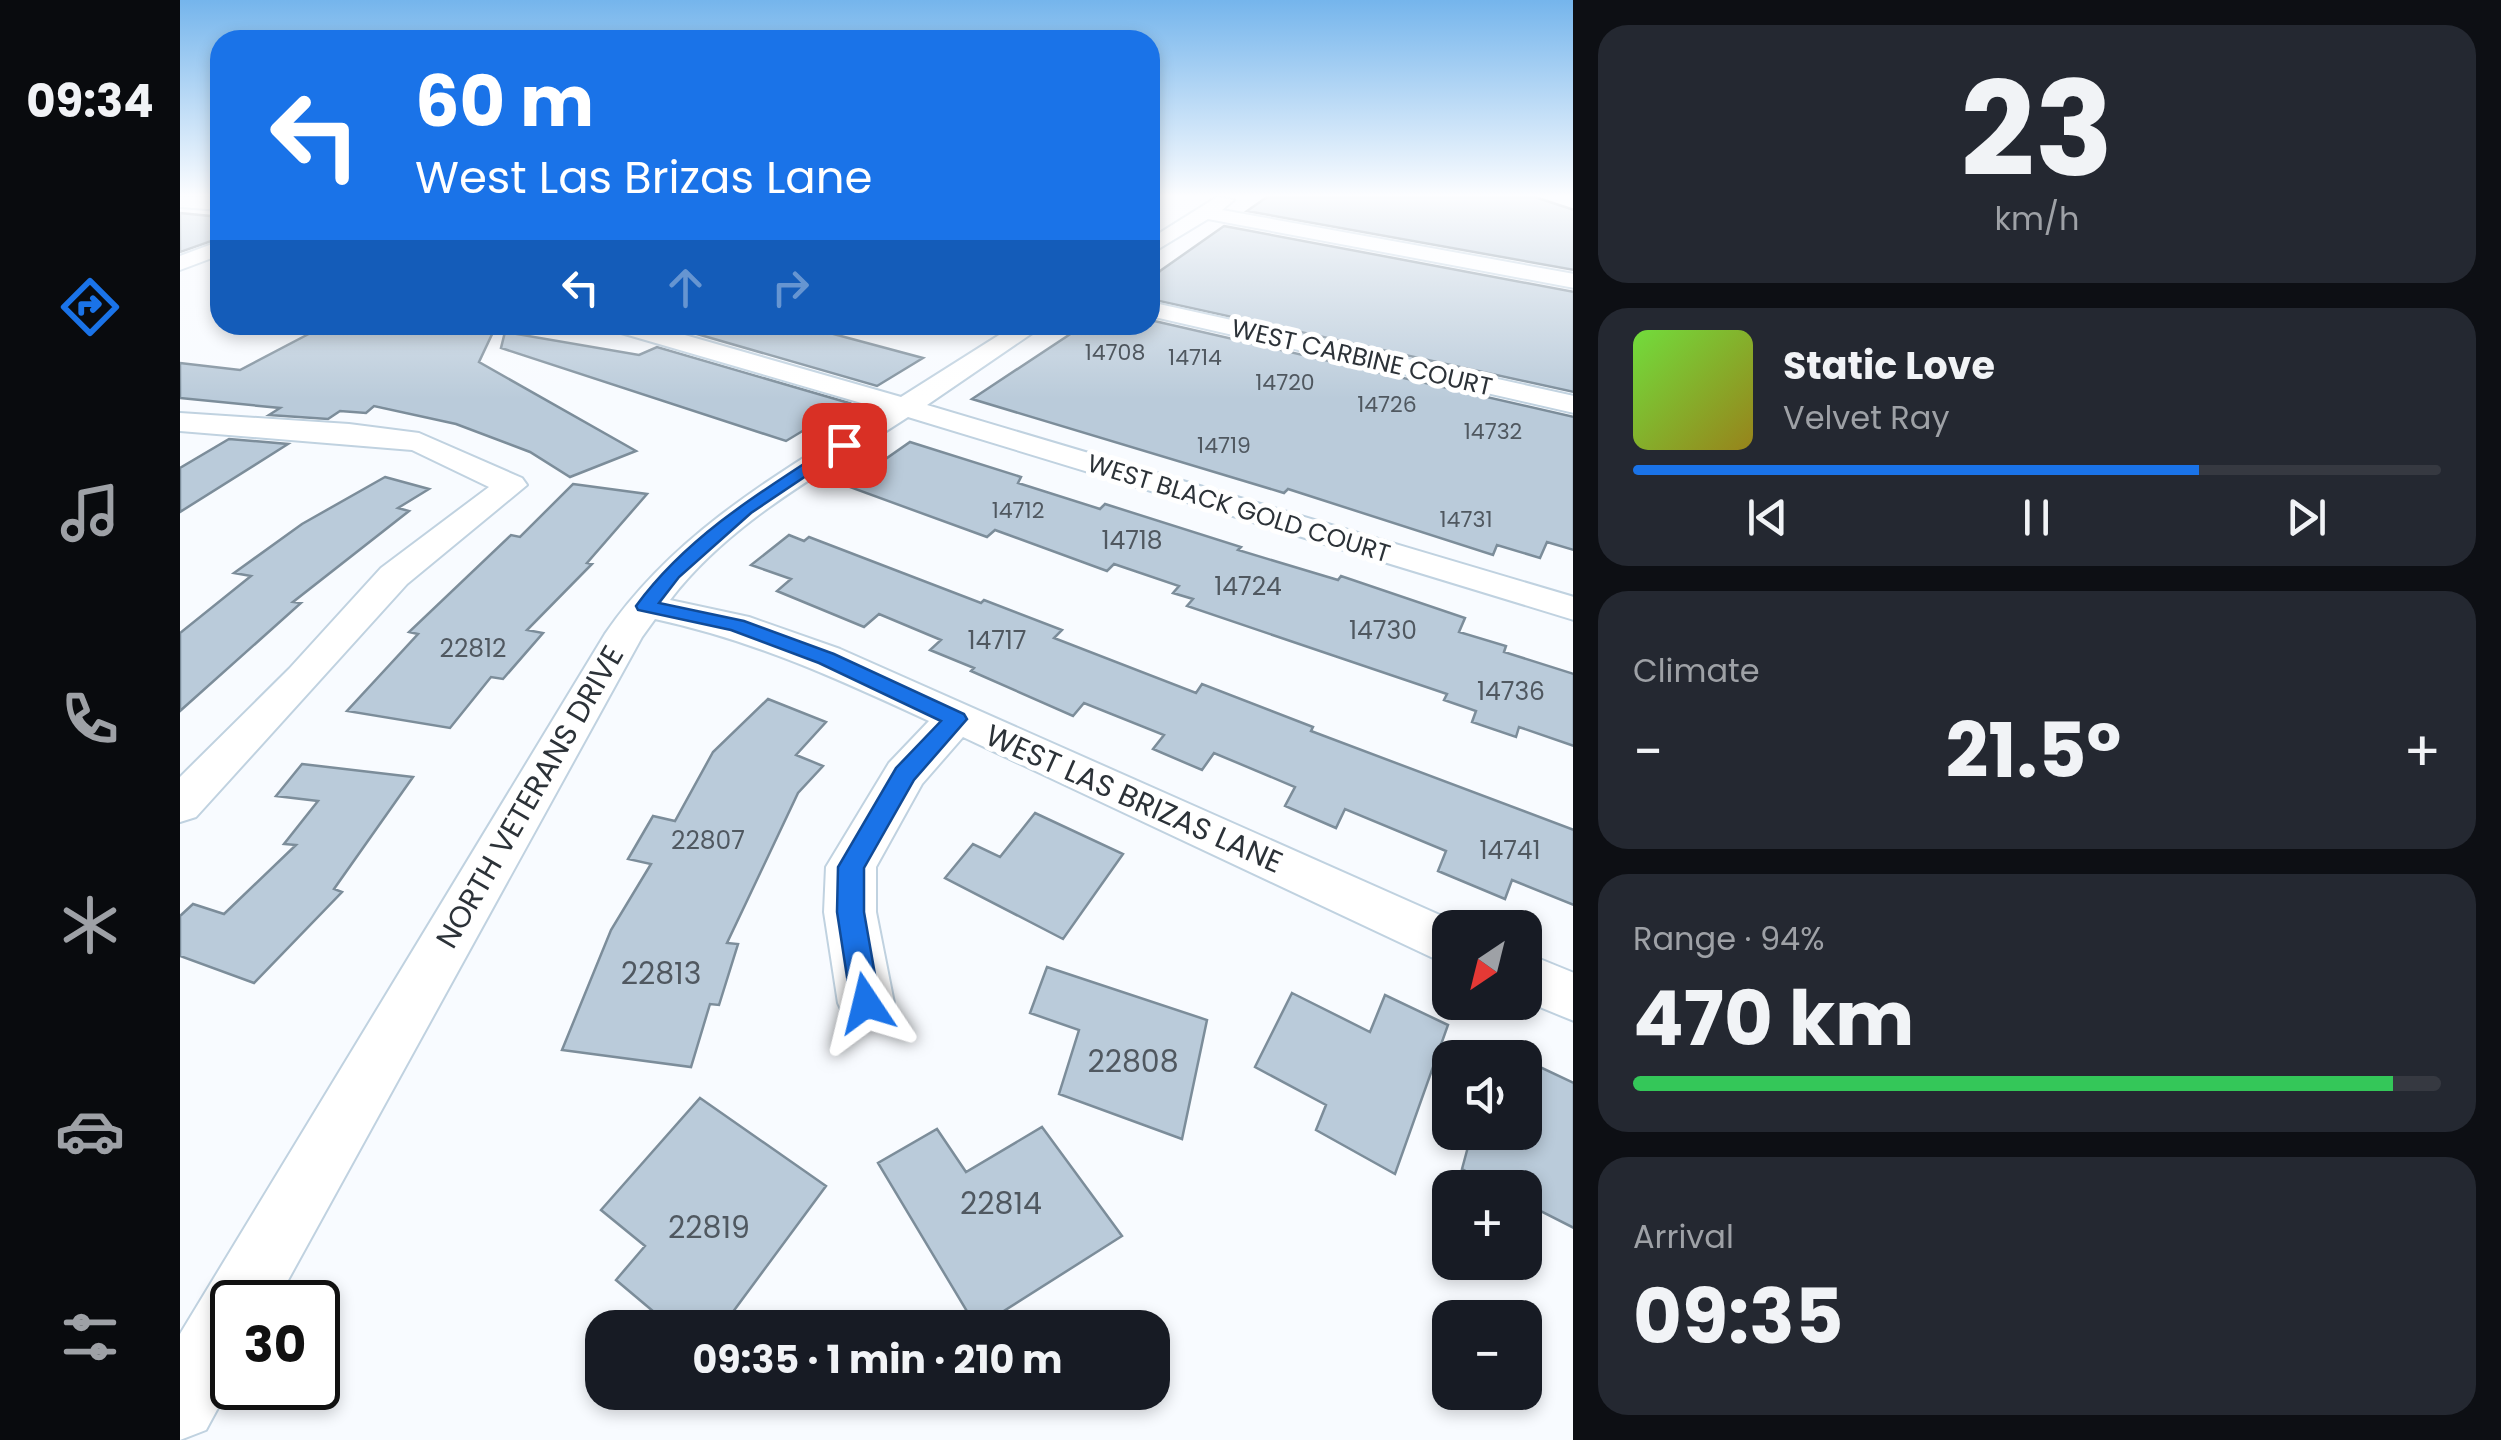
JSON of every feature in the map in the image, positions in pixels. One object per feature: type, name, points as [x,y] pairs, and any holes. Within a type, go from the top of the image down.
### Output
[{"type":"street","points":[[1477,264],[1573,282]]},
{"type":"street","name":"WEST CARBINE COURT","points":[[1160,311],[1573,405]]},
{"type":"street","name":"WEST BLACK GOLD COURT","points":[[660,335],[1573,608]]},
{"type":"street","name":"NORTH VETERANS DRIVE","points":[[251,1280],[590,691],[624,634],[672,573],[745,509],[1017,335]]},
{"type":"street","points":[[180,805],[304,678],[394,576],[511,484],[419,442],[349,432],[183,425]]},
{"type":"street","name":"WEST LAS BRIZAS LANE","points":[[646,606],[754,632],[826,658],[1432,934]]},
{"type":"street","points":[[866,1003],[850,912],[851,867],[905,774],[956,719]]},
{"type":"street","points":[[1542,984],[1573,998]]},
{"type":"street","points":[[180,1404],[210,1351]]},
{"type":"building","points":[[1170,264],[1427,264],[1573,292],[1573,392],[1160,301],[1160,271]]},
{"type":"building","points":[[1542,264],[1573,264],[1573,270]]},
{"type":"building","points":[[1160,322],[1573,417],[1573,550],[1547,542],[1540,558],[1497,545],[1493,555],[1288,489],[1284,493],[972,399],[1069,335],[1160,335]]},
{"type":"building","points":[[307,335],[492,335],[479,362],[636,451],[570,477],[530,452],[456,424],[374,406],[366,413],[340,411],[328,419],[269,415],[280,408],[180,398],[180,363],[240,370]]},
{"type":"building","points":[[504,335],[639,355],[657,347],[849,403],[786,441],[501,348]]},
{"type":"building","points":[[700,335],[837,335],[923,358],[877,386]]},
{"type":"building","points":[[229,439],[288,444],[180,512],[180,468]]},
{"type":"building","points":[[910,442],[1021,477],[1018,483],[1100,509],[1105,504],[1241,547],[1238,550],[1338,580],[1341,576],[1465,618],[1459,632],[1506,646],[1504,652],[1573,674],[1573,746],[1519,727],[1516,737],[1472,722],[1476,711],[1444,700],[1447,694],[1187,606],[1193,599],[1173,593],[1179,586],[1114,564],[1107,571],[995,530],[987,537],[847,486]]},
{"type":"building","points":[[385,477],[429,489],[398,508],[409,511],[293,602],[301,603],[180,711],[180,633],[251,576],[234,573],[302,524]]},
{"type":"building","points":[[573,484],[647,494],[587,563],[592,564],[527,630],[543,633],[503,679],[491,677],[450,728],[347,711],[418,634],[409,632],[511,535],[520,537]]},
{"type":"building","points":[[789,535],[804,541],[809,537],[1062,630],[1054,638],[1196,693],[1202,684],[1313,727],[1311,731],[1573,830],[1573,905],[1512,880],[1505,899],[1438,871],[1446,851],[1345,809],[1336,828],[1285,806],[1295,787],[1214,753],[1202,770],[1153,749],[1164,735],[1084,703],[1073,716],[930,650],[941,640],[879,614],[864,627],[777,591],[791,579],[751,565]]},
{"type":"building","points":[[768,699],[826,722],[796,755],[823,766],[798,793],[727,943],[738,944],[719,1005],[710,1004],[691,1067],[562,1050],[611,930],[651,864],[628,859],[653,816],[675,821],[713,752]]},
{"type":"building","points":[[302,764],[413,777],[334,889],[342,892],[254,983],[180,956],[180,916],[193,904],[224,914],[296,845],[284,844],[318,801],[276,796]]},
{"type":"building","points":[[1035,813],[1123,854],[1063,939],[945,878],[973,844],[1000,857]]},
{"type":"building","points":[[1047,967],[1207,1020],[1182,1139],[1059,1094],[1079,1030],[1030,1013]]},
{"type":"building","points":[[1292,993],[1370,1032],[1385,995],[1448,1025],[1443,1040],[1432,1040],[1432,1070],[1395,1174],[1316,1130],[1326,1105],[1255,1067]]},
{"type":"building","points":[[1542,1068],[1573,1083],[1573,1227],[1542,1212],[1542,1170],[1462,1169],[1467,1150],[1542,1150]]},
{"type":"building","points":[[700,1098],[826,1186],[734,1310],[652,1310],[616,1280],[645,1246],[601,1210]]},
{"type":"building","points":[[1042,1127],[1122,1236],[1005,1310],[966,1310],[878,1163],[937,1129],[966,1172]]},
{"type":"route","points":[[844,445],[745,509],[672,573],[646,606],[736,625],[826,658],[956,719],[905,774],[851,867],[850,912],[866,1003]]}]
